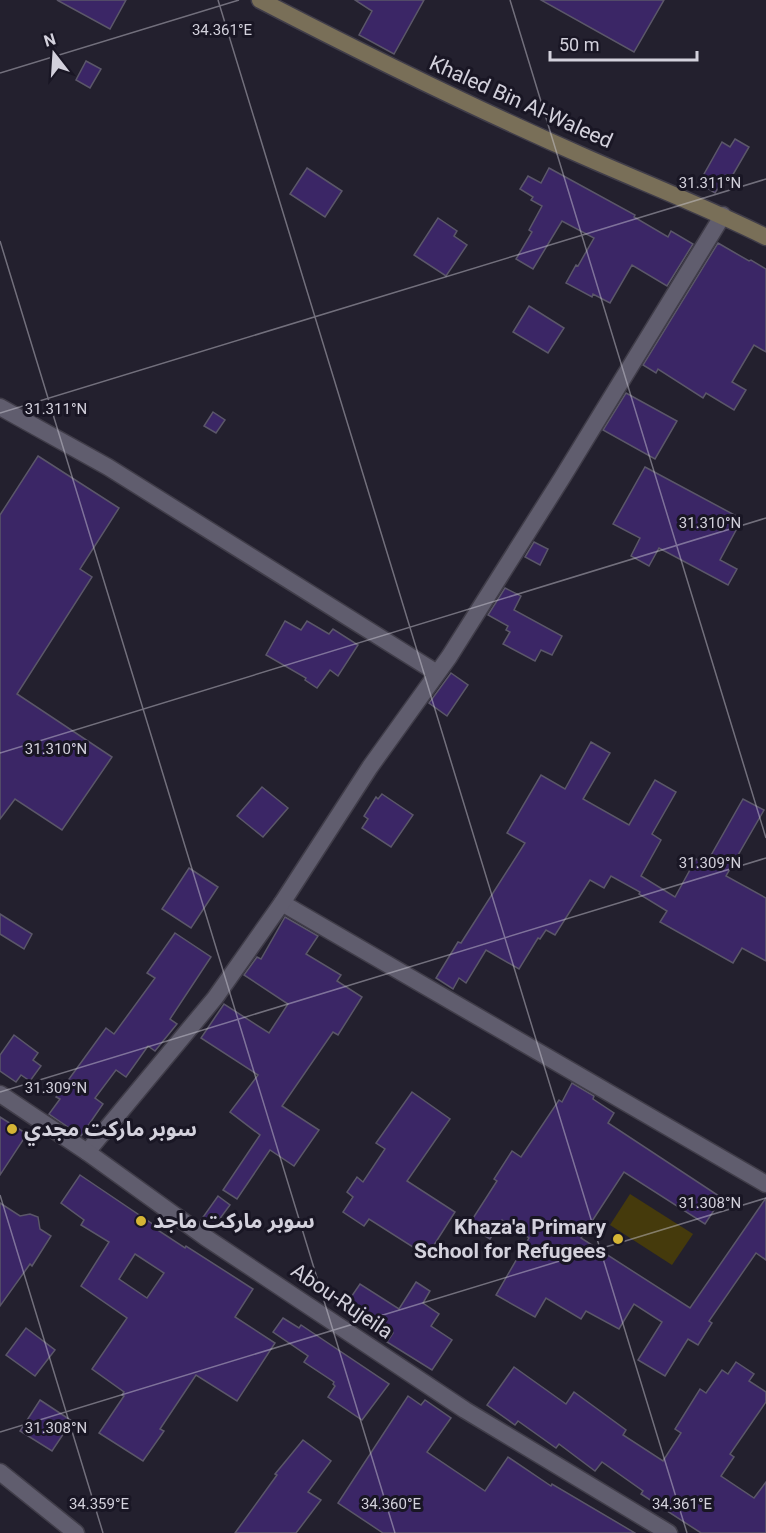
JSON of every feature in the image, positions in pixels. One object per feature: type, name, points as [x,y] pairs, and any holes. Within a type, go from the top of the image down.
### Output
[{"type":"main road","name":"Khaled Bin Al-Waleed","points":[[260,0],[395,69],[583,156],[723,215],[766,237]]},
{"type":"street","points":[[87,1152],[215,998],[282,903],[370,767],[449,657],[723,215]]},
{"type":"street","points":[[0,407],[108,467],[437,673]]},
{"type":"street","points":[[282,903],[766,1185]]},
{"type":"street","name":"Abou-Rujeila","points":[[0,1094],[87,1152],[205,1237],[465,1410],[669,1533]]},
{"type":"street","points":[[0,1472],[76,1533]]},
{"type":"shaded area","points":[[630,1194],[693,1234],[672,1265],[610,1225]]},
{"type":"building","points":[[57,0],[126,0],[110,29]]},
{"type":"building","points":[[355,0],[424,0],[394,54],[359,35],[372,11]]},
{"type":"building","points":[[541,0],[664,0],[634,52]]},
{"type":"building","points":[[86,61],[101,69],[90,88],[76,80]]},
{"type":"building","points":[[735,139],[749,147],[731,178],[726,175],[715,193],[699,183],[722,142],[730,147]]},
{"type":"building","points":[[307,168],[342,191],[325,217],[290,194]]},
{"type":"building","points":[[549,168],[635,215],[634,217],[668,237],[671,231],[693,244],[667,286],[632,265],[610,303],[593,294],[592,297],[566,283],[594,238],[562,221],[533,269],[516,259],[532,232],[529,230],[542,206],[531,200],[533,197],[520,189],[528,176],[541,183]]},
{"type":"building","points":[[438,218],[457,231],[454,236],[467,245],[446,276],[414,255]]},
{"type":"building","points":[[718,243],[766,269],[766,352],[754,345],[732,382],[746,390],[734,410],[706,393],[703,398],[658,369],[656,373],[643,365]]},
{"type":"building","points":[[529,306],[564,328],[548,353],[513,332]]},
{"type":"building","points":[[626,393],[677,421],[655,459],[603,430]]},
{"type":"building","points":[[213,412],[225,420],[216,433],[204,426]]},
{"type":"building","points":[[38,456],[119,508],[80,569],[92,577],[17,694],[112,757],[62,830],[15,799],[0,819],[0,515]]},
{"type":"building","points":[[645,467],[742,519],[720,560],[737,569],[728,585],[659,548],[649,566],[631,556],[640,538],[613,524]]},
{"type":"building","points":[[534,542],[548,549],[540,565],[525,557]]},
{"type":"building","points":[[505,588],[521,596],[514,610],[562,636],[552,655],[541,650],[535,661],[503,644],[510,632],[506,630],[508,626],[488,615]]},
{"type":"building","points":[[285,621],[301,630],[307,621],[329,634],[333,629],[358,645],[338,676],[330,670],[317,688],[305,680],[306,678],[266,655]]},
{"type":"building","points":[[451,673],[468,685],[447,716],[429,703]]},
{"type":"building","points":[[591,742],[610,753],[583,799],[629,825],[655,780],[676,792],[652,834],[661,840],[641,876],[675,897],[696,859],[706,864],[743,799],[764,810],[726,876],[766,898],[766,961],[742,948],[733,963],[660,922],[667,911],[639,894],[640,892],[611,876],[604,888],[590,880],[555,935],[546,930],[540,939],[538,938],[519,969],[486,950],[466,983],[459,978],[453,989],[436,978],[525,843],[507,833],[541,775],[565,789]]},
{"type":"building","points":[[262,787],[288,808],[263,837],[237,816]]},
{"type":"building","points":[[382,794],[413,815],[391,847],[362,828],[368,819],[364,816],[376,797],[378,799]]},
{"type":"building","points":[[189,868],[218,887],[191,928],[162,909]]},
{"type":"building","points":[[0,914],[32,934],[24,949],[0,934]]},
{"type":"building","points":[[285,917],[318,936],[306,954],[341,975],[337,981],[362,997],[338,1035],[333,1032],[282,1106],[319,1130],[294,1166],[270,1150],[237,1199],[223,1190],[260,1135],[230,1112],[258,1075],[201,1038],[224,1004],[269,1033],[288,1004],[244,975],[257,957],[261,959]]},
{"type":"building","points":[[175,933],[211,957],[170,1019],[177,1024],[155,1051],[148,1046],[126,1077],[116,1070],[95,1098],[103,1104],[81,1136],[49,1114],[60,1099],[56,1097],[106,1028],[114,1034],[155,978],[147,973]]},
{"type":"building","points":[[14,1035],[38,1053],[33,1060],[41,1066],[30,1081],[21,1075],[16,1082],[0,1071],[0,1055]]},
{"type":"building","points":[[572,1083],[594,1096],[593,1099],[614,1113],[608,1123],[722,1198],[705,1224],[624,1172],[581,1238],[690,1308],[766,1198],[766,1260],[756,1253],[709,1321],[712,1323],[698,1345],[688,1339],[665,1376],[638,1360],[662,1322],[634,1304],[619,1329],[586,1311],[581,1319],[546,1298],[535,1317],[496,1295],[529,1238],[502,1220],[490,1239],[468,1226],[497,1181],[494,1179],[512,1151],[521,1157],[559,1100],[562,1102]]},
{"type":"building","points":[[412,1092],[450,1119],[407,1181],[455,1212],[427,1256],[369,1219],[364,1226],[343,1212],[353,1197],[347,1192],[357,1177],[363,1182],[385,1149],[376,1143]]},
{"type":"building","points":[[0,1117],[27,1134],[0,1175]]},
{"type":"building","points":[[80,1175],[154,1225],[153,1227],[253,1289],[235,1317],[275,1343],[237,1401],[196,1375],[160,1429],[164,1431],[143,1461],[99,1433],[124,1396],[122,1395],[124,1392],[92,1369],[127,1318],[81,1286],[109,1242],[81,1225],[84,1220],[61,1203]],"holes":[[[135,1254],[164,1273],[147,1298],[119,1279]]]},
{"type":"building","points":[[218,1196],[230,1205],[213,1228],[201,1220]]},
{"type":"building","points":[[0,1203],[20,1216],[30,1214],[38,1217],[40,1229],[51,1236],[32,1266],[30,1264],[0,1306]]},
{"type":"building","points":[[416,1282],[430,1291],[423,1303],[439,1314],[431,1326],[452,1340],[432,1370],[387,1342],[393,1333],[347,1303],[360,1284],[399,1309]]},
{"type":"building","points":[[283,1318],[299,1328],[301,1325],[389,1384],[362,1420],[328,1397],[335,1386],[334,1382],[304,1362],[308,1356],[273,1332]]},
{"type":"building","points":[[26,1328],[55,1350],[35,1376],[6,1355]]},
{"type":"building","points":[[736,1362],[754,1374],[749,1381],[766,1392],[766,1402],[730,1454],[734,1457],[721,1476],[754,1498],[766,1482],[766,1533],[701,1533],[641,1494],[643,1491],[602,1462],[595,1471],[559,1444],[556,1448],[518,1421],[515,1425],[487,1405],[514,1367],[566,1404],[574,1392],[626,1430],[623,1435],[663,1461],[681,1433],[675,1429],[700,1389],[706,1393],[722,1370],[728,1374]]},
{"type":"building","points":[[408,1396],[421,1405],[425,1400],[451,1418],[427,1452],[485,1491],[508,1457],[551,1486],[552,1484],[635,1533],[383,1533],[338,1503]]},
{"type":"building","points":[[40,1400],[72,1421],[52,1451],[20,1431]]},
{"type":"building","points":[[303,1440],[331,1461],[308,1492],[321,1500],[296,1533],[235,1533],[277,1475],[275,1474]]},
{"type":"place","name":"سوبر ماركت مجدي","points":[[12,1129]]},
{"type":"place","name":"سوبر ماركت ماجد","points":[[141,1221]]},
{"type":"place","name":"Khaza'a Primary School for Refugees","points":[[618,1239]]}]
